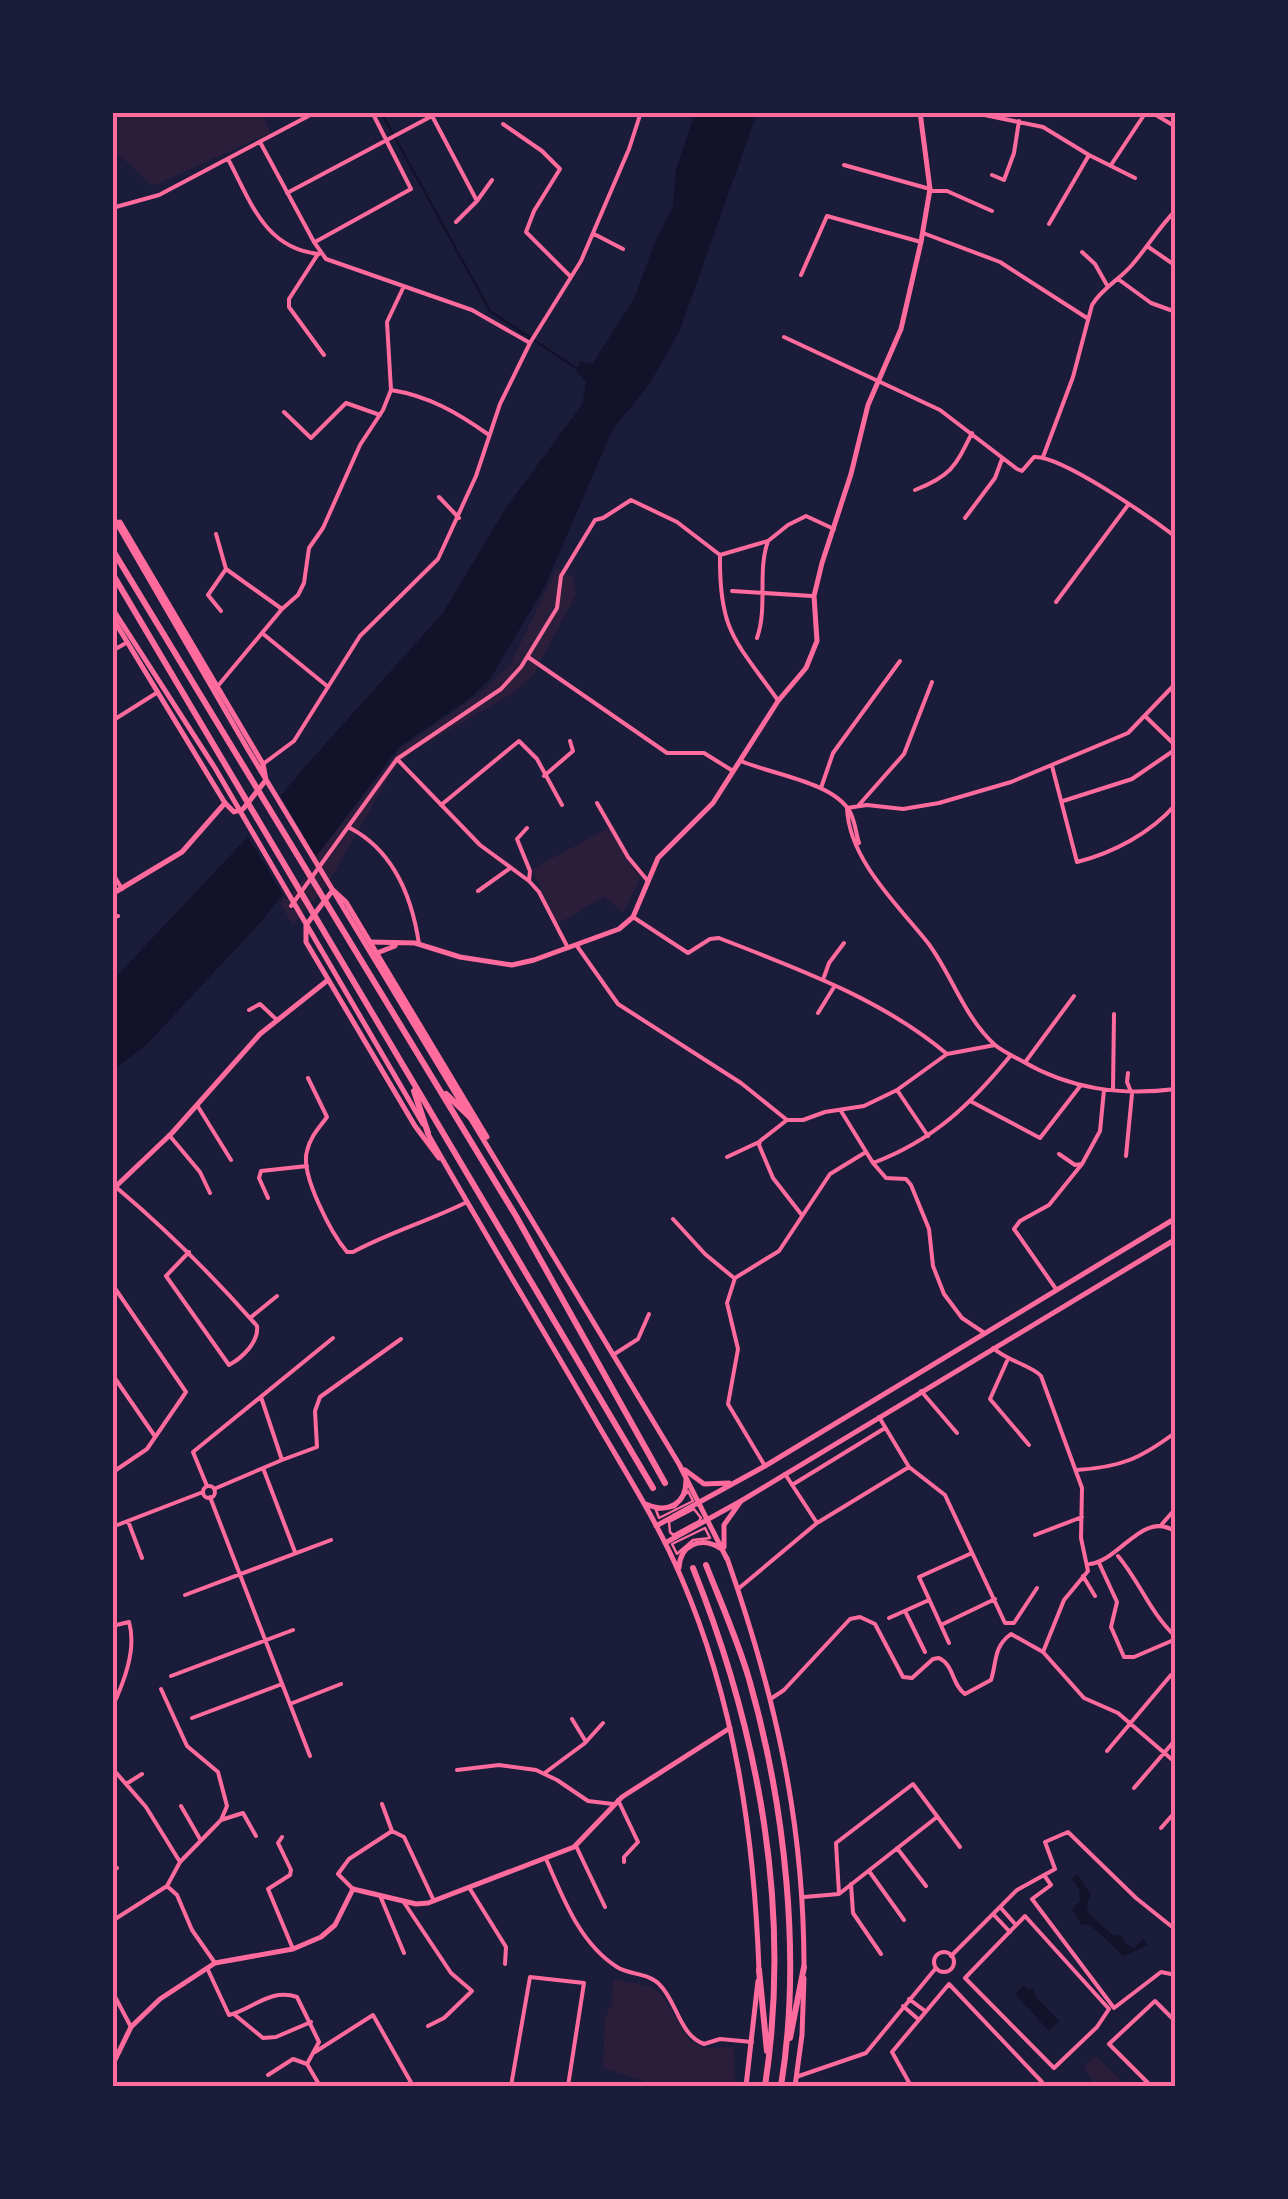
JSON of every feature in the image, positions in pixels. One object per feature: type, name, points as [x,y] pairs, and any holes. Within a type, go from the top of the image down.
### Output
[{"type":"highway","points":[[112,549],[567,1304],[665,1483]]},
{"type":"highway","points":[[112,574],[218,765],[359,990],[652,1488]]},
{"type":"highway","points":[[410,1077],[428,1133]]},
{"type":"highway","points":[[437,1086],[471,1118]]},
{"type":"highway","points":[[706,1565],[748,1676],[779,1827],[786,1892],[786,2059]]},
{"type":"highway","points":[[693,1568],[733,1678],[766,1828],[773,1896],[774,1997],[765,2086]]},
{"type":"highway","points":[[781,2086],[804,1967]]},
{"type":"highway","points":[[759,1970],[768,2067]]},
{"type":"main road","points":[[368,943],[418,944],[460,957],[512,965],[619,929],[632,917],[658,858],[713,802],[778,701],[815,652],[814,596],[868,405],[900,329],[923,233],[930,190],[920,112]]},
{"type":"main road","points":[[112,513],[263,764],[266,780],[248,805],[234,812],[225,803],[112,617]]},
{"type":"main road","points":[[112,513],[247,748],[481,1124],[492,1152]]},
{"type":"main road","points":[[112,608],[218,765],[643,1502],[680,1573],[708,1650],[730,1728],[750,1844],[759,1970],[746,2086]]},
{"type":"main road","points":[[112,894],[182,852],[225,803]]},
{"type":"main road","points":[[448,1168],[415,1126],[306,942],[305,930],[333,890],[340,894],[679,1464],[726,1557]]},
{"type":"main road","points":[[377,953],[398,945]]},
{"type":"main road","points":[[114,1188],[276,1020],[329,980]]},
{"type":"main road","points":[[656,1526],[765,1466],[1176,1218]]},
{"type":"main road","points":[[665,1543],[1176,1239]]},
{"type":"main road","points":[[983,1332],[993,1348]]},
{"type":"main road","points":[[679,1464],[704,1484],[735,1481]]},
{"type":"main road","points":[[643,1502],[662,1508],[674,1505],[686,1490],[686,1477]]},
{"type":"main road","points":[[741,1501],[724,1525],[722,1540],[772,1698],[793,1800],[804,1898],[804,1967],[795,2086]]},
{"type":"main road","points":[[680,1573],[680,1560],[691,1545],[710,1542],[726,1557]]},
{"type":"main road","points":[[113,2065],[131,2027],[160,1998],[215,1964],[294,1950],[321,1937],[335,1925],[354,1889],[416,1904],[434,1901],[576,1846],[616,1802],[730,1728]]},
{"type":"street","points":[[112,208],[160,195],[316,112]]},
{"type":"street","points":[[314,242],[411,189],[372,112]]},
{"type":"street","points":[[263,764],[294,741],[360,636],[438,559],[459,518],[500,404],[530,343],[594,234],[641,112]]},
{"type":"street","points":[[970,112],[1043,127],[1089,156],[1135,178]]},
{"type":"street","points":[[1111,165],[1149,112],[1176,127]]},
{"type":"street","points":[[1166,121],[1172,112]]},
{"type":"street","points":[[287,194],[431,114],[477,201]]},
{"type":"street","points":[[992,175],[1004,180],[1014,154],[1019,121]]},
{"type":"street","points":[[503,124],[560,169],[526,232],[571,277]]},
{"type":"street","points":[[260,142],[320,255]]},
{"type":"street","points":[[1049,224],[1089,156]]},
{"type":"street","points":[[228,160],[270,232],[297,252],[320,255],[472,310],[530,343]]},
{"type":"street","points":[[844,165],[930,190],[947,191],[992,211]]},
{"type":"street","points":[[456,222],[492,180]]},
{"type":"street","points":[[1043,457],[1098,296],[1118,280],[1176,210]]},
{"type":"street","points":[[802,275],[827,216],[921,242]]},
{"type":"street","points":[[923,233],[1000,262],[1088,318]]},
{"type":"street","points":[[594,234],[623,249]]},
{"type":"street","points":[[1146,246],[1176,266]]},
{"type":"street","points":[[1082,252],[1100,270],[1108,286]]},
{"type":"street","points":[[320,255],[289,299],[289,306],[324,354]]},
{"type":"street","points":[[1118,280],[1151,302],[1176,312]]},
{"type":"street","points":[[218,688],[298,595],[309,548],[323,528],[390,390],[387,322],[404,286]]},
{"type":"street","points":[[784,336],[940,410],[1022,471],[1034,457],[1043,457],[1091,480],[1176,536]]},
{"type":"street","points":[[390,390],[418,394],[443,405],[489,436]]},
{"type":"street","points":[[284,412],[311,438],[346,403],[380,415]]},
{"type":"street","points":[[915,490],[940,480],[955,468],[972,433]]},
{"type":"street","points":[[965,518],[995,478],[1002,458]]},
{"type":"street","points":[[438,497],[459,518]]},
{"type":"street","points":[[291,906],[397,759],[501,689],[528,656],[557,608],[562,576],[595,520],[631,500],[677,522],[720,556]]},
{"type":"street","points":[[1056,602],[1128,505]]},
{"type":"street","points":[[720,556],[768,540],[806,516],[834,529]]},
{"type":"street","points":[[216,534],[226,569],[282,609]]},
{"type":"street","points":[[757,638],[768,540]]},
{"type":"street","points":[[720,556],[720,598],[730,634],[778,701]]},
{"type":"street","points":[[222,611],[208,595],[226,569]]},
{"type":"street","points":[[732,590],[814,596]]},
{"type":"street","points":[[262,633],[327,686]]},
{"type":"street","points":[[112,651],[127,642]]},
{"type":"street","points":[[528,656],[667,753],[704,753],[733,771]]},
{"type":"street","points":[[821,788],[833,753],[900,661]]},
{"type":"street","points":[[858,806],[904,754],[932,682]]},
{"type":"street","points":[[847,808],[903,809],[939,804],[1011,782],[1128,734],[1176,683]]},
{"type":"street","points":[[112,721],[158,692]]},
{"type":"street","points":[[1061,802],[1132,779],[1176,748],[1146,717]]},
{"type":"street","points":[[544,776],[573,751],[570,741]]},
{"type":"street","points":[[441,805],[519,742],[537,759],[562,805]]},
{"type":"street","points":[[397,759],[480,845],[529,880],[568,948]]},
{"type":"street","points":[[740,761],[821,788],[847,808],[860,848],[887,898],[928,944],[956,993],[996,1045],[1059,1081],[1132,1094],[1176,1089]]},
{"type":"street","points":[[1052,765],[1077,862],[1133,839],[1176,804]]},
{"type":"street","points":[[597,803],[628,857],[647,880]]},
{"type":"street","points":[[348,827],[392,866],[414,914],[418,944]]},
{"type":"street","points":[[528,828],[517,839],[530,871],[529,880]]},
{"type":"street","points":[[478,890],[509,869]]},
{"type":"street","points":[[112,872],[122,889]]},
{"type":"street","points":[[632,917],[688,953],[710,939],[719,938],[824,979],[926,1036],[947,1054]]},
{"type":"street","points":[[824,979],[828,964],[844,943]]},
{"type":"street","points":[[577,946],[618,1004],[741,1084],[787,1120]]},
{"type":"street","points":[[818,1012],[835,985]]},
{"type":"street","points":[[1025,1063],[1074,996]]},
{"type":"street","points":[[249,1010],[260,1004],[276,1020]]},
{"type":"street","points":[[1113,1090],[1114,1014]]},
{"type":"street","points":[[727,1157],[760,1141],[787,1120],[864,1106],[897,1090],[947,1054],[996,1045]]},
{"type":"street","points":[[873,1163],[928,1136],[972,1102],[1012,1055]]},
{"type":"street","points":[[1126,1156],[1132,1094],[1128,1073]]},
{"type":"street","points":[[308,1078],[328,1117],[312,1137],[305,1156],[307,1166],[318,1202],[346,1252],[467,1202]]},
{"type":"street","points":[[972,1102],[1040,1138],[1081,1086]]},
{"type":"street","points":[[897,1090],[928,1136]]},
{"type":"street","points":[[1056,1289],[1014,1229],[1020,1221],[1049,1205],[1082,1164],[1100,1131],[1104,1090]]},
{"type":"street","points":[[197,1105],[231,1160]]},
{"type":"street","points":[[841,1110],[886,1178],[906,1179],[911,1185],[929,1229],[933,1266],[944,1294],[962,1318],[983,1332]]},
{"type":"street","points":[[169,1135],[200,1172],[210,1193]]},
{"type":"street","points":[[760,1141],[763,1161],[802,1215]]},
{"type":"street","points":[[765,1466],[728,1404],[738,1349],[727,1302],[735,1278],[779,1251],[788,1241],[830,1174],[866,1152]]},
{"type":"street","points":[[1060,1154],[1074,1165],[1082,1164]]},
{"type":"street","points":[[268,1198],[260,1172],[307,1166]]},
{"type":"street","points":[[114,1188],[189,1252],[257,1326],[256,1338],[243,1356],[229,1365],[166,1276],[189,1252]]},
{"type":"street","points":[[673,1219],[704,1254],[735,1278]]},
{"type":"street","points":[[112,1284],[186,1392],[148,1449],[116,1470],[112,1466]]},
{"type":"street","points":[[250,1318],[276,1296]]},
{"type":"street","points":[[613,1355],[638,1339],[649,1314]]},
{"type":"street","points":[[310,1756],[194,1452],[333,1338]]},
{"type":"street","points":[[112,1526],[317,1447],[315,1411],[320,1397],[401,1339]]},
{"type":"street","points":[[993,1348],[1007,1361],[1035,1370],[1041,1376],[1082,1488],[1081,1538],[1088,1564],[1056,1615],[1043,1652]]},
{"type":"street","points":[[1007,1361],[990,1399],[1029,1444]]},
{"type":"street","points":[[112,1374],[154,1435]]},
{"type":"street","points":[[921,1391],[957,1433]]},
{"type":"street","points":[[261,1397],[282,1460]]},
{"type":"street","points":[[879,1417],[910,1467],[945,1495],[1003,1620],[1011,1625],[1037,1588]]},
{"type":"street","points":[[792,1485],[885,1428]]},
{"type":"street","points":[[1077,1470],[1125,1463],[1176,1432]]},
{"type":"street","points":[[738,1588],[817,1522],[910,1467]]},
{"type":"street","points":[[264,1468],[296,1554]]},
{"type":"street","points":[[785,1474],[817,1522]]},
{"type":"street","points":[[203,1492],[210,1498]]},
{"type":"street","points":[[688,1492],[692,1501],[659,1518],[656,1510],[676,1508],[688,1492]]},
{"type":"street","points":[[694,1508],[704,1518],[673,1535],[668,1528],[670,1522],[694,1508]]},
{"type":"street","points":[[1088,1564],[1117,1554],[1128,1539],[1162,1524],[1176,1508]]},
{"type":"street","points":[[1035,1535],[1083,1517]]},
{"type":"street","points":[[128,1521],[142,1558]]},
{"type":"street","points":[[1162,1524],[1173,1530]]},
{"type":"street","points":[[705,1528],[710,1538],[689,1542],[677,1554],[672,1544],[705,1528]]},
{"type":"street","points":[[185,1595],[330,1540]]},
{"type":"street","points":[[949,1643],[919,1577],[972,1553]]},
{"type":"street","points":[[1099,1563],[1117,1602],[1112,1626],[1124,1656],[1134,1657],[1176,1638],[1155,1618],[1132,1572],[1117,1554]]},
{"type":"street","points":[[1082,1576],[1095,1596]]},
{"type":"street","points":[[941,1625],[995,1599]]},
{"type":"street","points":[[889,1618],[929,1600]]},
{"type":"street","points":[[905,1611],[926,1652]]},
{"type":"street","points":[[772,1698],[798,1677],[842,1625],[860,1617],[875,1624],[902,1676],[912,1678],[939,1658],[965,1694],[992,1680],[993,1659],[1006,1636],[1016,1636],[1043,1652],[1079,1693],[1118,1713],[1176,1763]]},
{"type":"street","points":[[112,1626],[129,1622],[132,1647],[112,1708]]},
{"type":"street","points":[[172,1676],[293,1630]]},
{"type":"street","points":[[1107,1751],[1172,1676]]},
{"type":"street","points":[[192,1718],[282,1684]]},
{"type":"street","points":[[290,1704],[341,1684]]},
{"type":"street","points":[[161,1689],[188,1746],[218,1772],[227,1806],[221,1820]]},
{"type":"street","points":[[572,1719],[586,1742]]},
{"type":"street","points":[[544,1774],[586,1742],[602,1723]]},
{"type":"street","points":[[1134,1788],[1176,1739]]},
{"type":"street","points":[[458,1770],[499,1765],[544,1774],[588,1801],[616,1802],[638,1842],[624,1862]]},
{"type":"street","points":[[112,1768],[146,1807],[180,1862]]},
{"type":"street","points":[[126,1784],[142,1774]]},
{"type":"street","points":[[839,1894],[836,1844],[913,1784],[960,1848]]},
{"type":"street","points":[[382,1804],[392,1831],[404,1837],[434,1901]]},
{"type":"street","points":[[181,1806],[200,1839]]},
{"type":"street","points":[[1161,1828],[1176,1812]]},
{"type":"street","points":[[112,1921],[167,1886],[180,1862],[221,1820],[242,1813],[256,1836]]},
{"type":"street","points":[[804,1898],[839,1894],[937,1817]]},
{"type":"street","points":[[354,1889],[338,1874],[349,1859],[392,1831]]},
{"type":"street","points":[[952,1956],[1016,1890],[1054,1869],[1045,1842],[1068,1832],[1136,1898],[1176,1930]]},
{"type":"street","points":[[282,1838],[278,1843],[292,1870],[290,1876],[268,1890],[294,1950]]},
{"type":"street","points":[[576,1846],[605,1908]]},
{"type":"street","points":[[897,1848],[926,1886]]},
{"type":"street","points":[[546,1858],[576,1922],[592,1944],[616,1966],[658,1982],[692,2037],[704,2044],[720,2039],[752,2042]]},
{"type":"street","points":[[868,1870],[904,1920]]},
{"type":"street","points":[[1044,1875],[1051,1885],[1032,1900],[1114,2008],[1161,1972],[1176,1975]]},
{"type":"street","points":[[852,1884],[853,1912],[881,1954]]},
{"type":"street","points":[[167,1886],[177,1895],[192,1930],[215,1964]]},
{"type":"street","points":[[469,1888],[506,1947],[505,1964]]},
{"type":"street","points":[[380,1894],[404,1953]]},
{"type":"street","points":[[402,1900],[451,1974],[472,1990],[444,2018],[428,2026]]},
{"type":"street","points":[[1000,1907],[1016,1925]]},
{"type":"street","points":[[993,1914],[1010,1932]]},
{"type":"street","points":[[1025,1916],[1109,2009],[1097,2027],[1054,2068],[966,1978],[1016,1925],[1025,1916]]},
{"type":"street","points":[[937,1954],[952,1956],[950,1970],[941,1972],[936,1968],[937,1954]]},
{"type":"street","points":[[796,2078],[866,2053],[936,1968]]},
{"type":"street","points":[[208,1969],[230,2015],[255,2001],[288,1994],[297,1997],[319,2042],[307,2064]]},
{"type":"street","points":[[511,2086],[530,1977],[584,1983],[568,2086]]},
{"type":"street","points":[[911,2086],[892,2052],[949,1984],[1042,2082],[1037,2086]]},
{"type":"street","points":[[112,1990],[131,2027]]},
{"type":"street","points":[[909,1999],[925,2011]]},
{"type":"street","points":[[1152,2086],[1109,2044],[1155,2001],[1176,2022]]},
{"type":"street","points":[[902,2006],[918,2019]]},
{"type":"street","points":[[235,2014],[264,2038],[311,2022]]},
{"type":"street","points":[[315,2052],[374,2015],[413,2086]]},
{"type":"street","points":[[1124,2015],[1132,2022]]},
{"type":"street","points":[[268,2074],[293,2058],[307,2064],[320,2086]]},
{"type":"shaded area","points":[[113,112],[262,113],[270,133],[153,186],[113,150]]},
{"type":"shaded area","points":[[695,113],[757,113],[680,330],[650,383],[613,429],[543,590],[490,679],[470,698],[400,746],[258,925],[149,1042],[113,1071],[113,980],[242,843],[443,613],[507,506],[582,405],[586,382],[576,371],[580,362],[593,363],[635,297],[654,244],[673,207],[676,169]]},
{"type":"shaded area","points":[[557,568],[573,577],[576,594],[534,674],[513,693],[410,753],[393,770],[327,885],[293,925],[280,903],[401,748],[477,696],[510,665]]},
{"type":"shaded area","points":[[610,827],[640,878],[624,913],[604,897],[557,924],[532,869]]},
{"type":"shaded area","points":[[1077,1874],[1091,1895],[1088,1913],[1114,1936],[1121,1935],[1127,1945],[1134,1948],[1144,1939],[1148,1945],[1124,1956],[1089,1924],[1082,1925],[1072,1910],[1080,1901],[1079,1889],[1072,1879]]},
{"type":"shaded area","points":[[616,1979],[651,1987],[662,1995],[690,2041],[703,2048],[734,2047],[735,2086],[658,2086],[606,2069],[605,2018]]},
{"type":"shaded area","points":[[1024,1985],[1029,1990],[1034,1988],[1035,1996],[1059,2021],[1049,2031],[1015,1994]]},
{"type":"shaded area","points":[[1096,2056],[1127,2086],[1095,2086],[1084,2066]]},
{"type":"pier","points":[[278,791],[318,861],[286,900],[245,832]]},
{"type":"waterway","points":[[381,112],[490,311],[579,370]]}]
